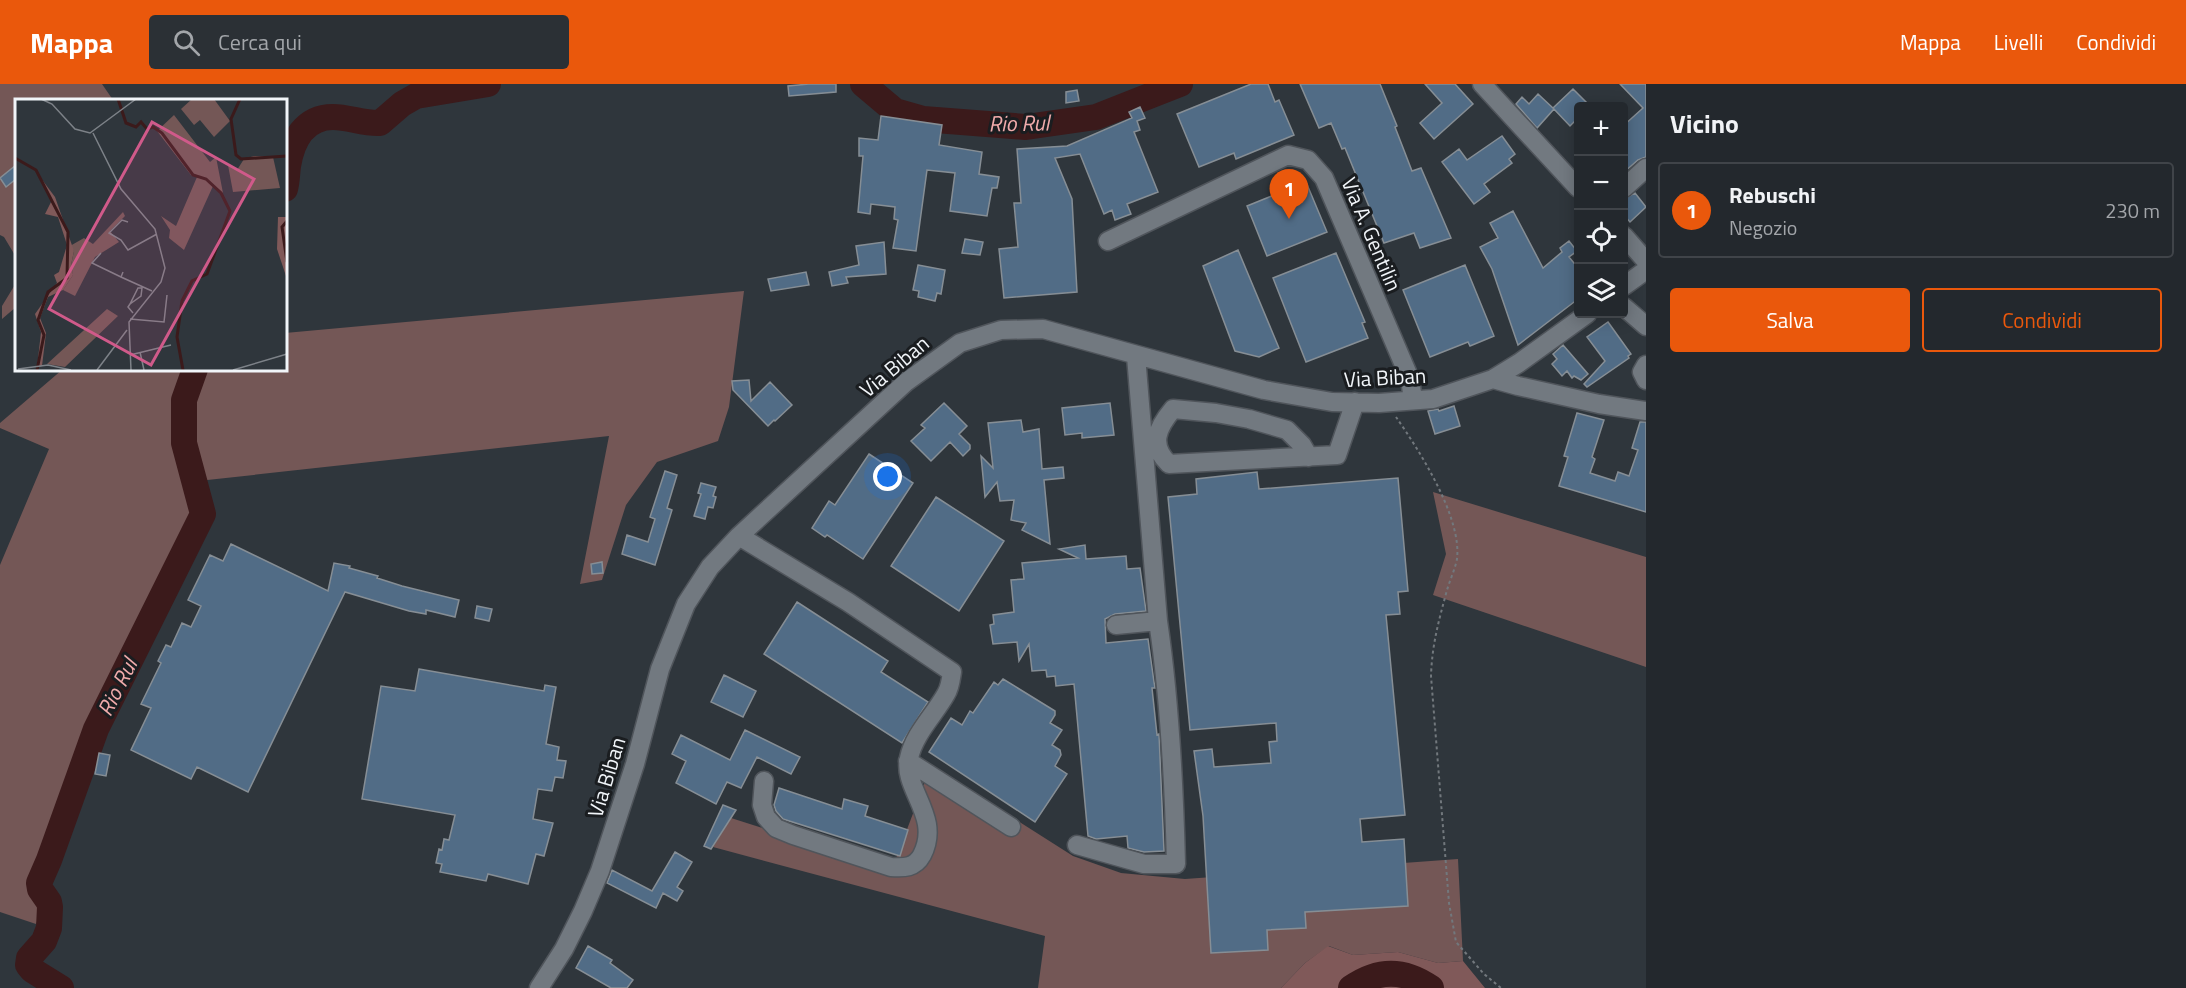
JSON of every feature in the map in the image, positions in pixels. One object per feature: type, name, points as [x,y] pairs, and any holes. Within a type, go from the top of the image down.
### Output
[{"type":"street","points":[[1482,84],[1574,184]]},
{"type":"street","name":"Via A. Gentilin","points":[[1108,241],[1288,155],[1308,160],[1324,178],[1410,379],[1413,400]]},
{"type":"street","points":[[1628,184],[1646,168]]},
{"type":"street","points":[[1628,241],[1646,261]]},
{"type":"street","points":[[1628,283],[1646,270]]},
{"type":"street","points":[[1628,311],[1646,326]]},
{"type":"street","name":"Via Biban","points":[[539,988],[564,949],[600,871],[635,764],[660,669],[686,604],[710,567],[739,536],[906,382],[960,343],[1001,330],[1043,329],[1264,390],[1332,402],[1386,402],[1433,399],[1493,379],[1581,318]]},
{"type":"street","points":[[1077,846],[1144,864],[1176,864],[1175,801],[1136,356]]},
{"type":"street","points":[[1646,365],[1642,372],[1646,380]]},
{"type":"street","points":[[1493,379],[1599,404],[1646,411]]},
{"type":"street","points":[[1309,457],[1302,445],[1287,429],[1216,413],[1173,409],[1160,424],[1157,438],[1157,449],[1169,464],[1309,457],[1337,455],[1355,402]]},
{"type":"street","points":[[739,536],[848,602],[952,672],[948,692],[920,734],[909,756],[908,769],[922,806],[928,843],[919,860],[907,868],[891,867],[776,828],[766,817],[762,805],[764,781]]},
{"type":"street","points":[[1116,625],[1158,621]]},
{"type":"street","points":[[908,761],[1011,827]]},
{"type":"path","points":[[1386,402],[1421,453],[1447,508],[1455,535],[1457,558],[1432,646],[1431,676],[1449,903],[1456,942],[1484,974],[1501,988]]},
{"type":"shaded area","points":[[0,84],[102,84],[112,99],[15,99],[15,255],[4,237],[0,235]]},
{"type":"shaded area","points":[[15,285],[15,308],[2,319],[2,306]]},
{"type":"shaded area","points":[[744,291],[729,407],[718,441],[657,462],[626,505],[602,580],[580,584],[609,436],[198,481],[201,495],[212,520],[106,731],[92,775],[36,924],[0,912],[0,565],[49,449],[0,428],[0,423],[62,370],[286,370],[286,333]]},
{"type":"shaded area","points":[[1433,492],[1646,557],[1646,667],[1433,595],[1446,554]]},
{"type":"shaded area","points":[[931,766],[1073,856],[1121,873],[1185,879],[1458,859],[1463,961],[1438,963],[1398,952],[1353,955],[1329,946],[1305,963],[1281,988],[1038,988],[1045,936],[713,847],[731,818],[892,869]]},
{"type":"shaded area","points":[[1328,946],[1353,955],[1398,952],[1438,963],[1463,961],[1485,988],[1281,988],[1305,963]]},
{"type":"building","points":[[836,84],[836,92],[789,96],[788,86]]},
{"type":"building","points":[[1251,84],[1268,84],[1275,102],[1279,100],[1294,135],[1236,159],[1234,153],[1199,167],[1177,114]]},
{"type":"building","points":[[1300,84],[1380,84],[1412,171],[1421,168],[1451,238],[1420,248],[1414,233],[1384,243],[1345,148],[1342,149],[1331,123],[1319,128]]},
{"type":"building","points":[[1425,84],[1455,84],[1473,104],[1434,139],[1420,123],[1442,103]]},
{"type":"building","points":[[1620,84],[1646,84],[1646,157],[1638,160],[1628,169],[1628,122],[1643,108]]},
{"type":"building","points":[[1573,89],[1586,102],[1574,102],[1574,122],[1570,126],[1553,108]]},
{"type":"building","points":[[1077,90],[1079,101],[1066,103],[1066,92]]},
{"type":"building","points":[[1538,94],[1554,109],[1537,128],[1516,104],[1522,97],[1529,104]]},
{"type":"building","points":[[1140,107],[1145,118],[1137,121],[1140,130],[1134,132],[1158,192],[1127,204],[1131,214],[1115,220],[1112,210],[1104,214],[1080,154],[1055,158],[1072,199],[1077,292],[1004,298],[999,249],[1018,247],[1014,203],[1021,203],[1017,149],[1067,146],[1132,118],[1129,112]]},
{"type":"building","points":[[881,116],[942,125],[939,145],[982,152],[979,174],[999,177],[997,188],[992,188],[987,216],[950,211],[955,173],[927,170],[916,251],[893,248],[898,220],[894,219],[895,207],[871,204],[870,214],[858,212],[863,156],[859,156],[859,138],[878,140]]},
{"type":"building","points":[[1502,136],[1515,154],[1509,159],[1512,163],[1484,184],[1490,192],[1474,204],[1442,162],[1459,149],[1467,160]]},
{"type":"building","points":[[15,166],[15,180],[6,187],[0,178]]},
{"type":"building","points":[[1306,182],[1327,232],[1267,256],[1247,206]]},
{"type":"building","points":[[1635,193],[1646,207],[1630,222],[1628,220],[1628,196]]},
{"type":"building","points":[[1513,211],[1543,268],[1562,252],[1560,248],[1569,241],[1574,247],[1574,253],[1569,257],[1574,263],[1574,302],[1518,345],[1492,269],[1480,247],[1498,238],[1490,223]]},
{"type":"building","points":[[965,239],[983,242],[980,255],[962,253]]},
{"type":"building","points":[[884,242],[886,274],[846,277],[848,283],[832,286],[829,272],[859,265],[856,246]]},
{"type":"building","points":[[1238,250],[1279,348],[1259,357],[1235,351],[1203,266]]},
{"type":"building","points":[[1336,253],[1365,322],[1362,323],[1368,338],[1306,362],[1273,278]]},
{"type":"building","points":[[918,265],[945,270],[941,294],[937,293],[935,301],[918,297],[919,291],[913,290]]},
{"type":"building","points":[[1465,265],[1494,336],[1470,346],[1468,342],[1430,357],[1403,290]]},
{"type":"building","points":[[806,272],[809,285],[771,291],[768,279]]},
{"type":"building","points":[[1608,322],[1631,354],[1629,358],[1587,387],[1584,384],[1605,361],[1587,337]]},
{"type":"building","points":[[1563,345],[1588,374],[1581,380],[1574,376],[1572,378],[1567,371],[1562,376],[1552,364],[1557,359],[1553,354]]},
{"type":"building","points":[[749,380],[751,401],[770,382],[792,405],[768,426],[733,390],[732,381]]},
{"type":"building","points":[[944,403],[967,426],[959,434],[970,445],[970,449],[963,456],[950,442],[931,461],[911,441],[925,428],[921,425]]},
{"type":"building","points":[[1110,403],[1114,435],[1082,438],[1082,433],[1065,435],[1062,408]]},
{"type":"building","points":[[1454,406],[1460,426],[1435,434],[1428,411],[1438,409],[1439,411]]},
{"type":"building","points":[[1577,413],[1604,420],[1592,457],[1595,459],[1590,473],[1615,481],[1618,472],[1629,476],[1638,450],[1632,448],[1640,422],[1646,422],[1646,512],[1559,486],[1568,457],[1564,456]]},
{"type":"building","points":[[1021,420],[1023,432],[1039,429],[1042,469],[1063,467],[1064,478],[1044,480],[1050,544],[1022,530],[1026,523],[1011,520],[1014,500],[1000,501],[997,482],[985,497],[981,456],[993,468],[988,423]]},
{"type":"building","points":[[869,454],[913,483],[863,559],[827,535],[825,537],[812,528],[829,501],[835,505]]},
{"type":"building","points":[[665,471],[677,475],[667,508],[672,510],[655,565],[622,554],[627,535],[648,542],[655,519],[650,517]]},
{"type":"building","points":[[1257,472],[1259,489],[1398,478],[1408,591],[1398,592],[1400,614],[1386,615],[1405,815],[1360,819],[1362,842],[1404,839],[1408,906],[1305,912],[1306,928],[1267,930],[1268,950],[1211,953],[1203,816],[1194,751],[1212,749],[1214,767],[1271,763],[1269,742],[1277,741],[1276,723],[1190,730],[1168,497],[1197,494],[1196,479]]},
{"type":"building","points":[[701,483],[716,487],[713,508],[708,507],[705,519],[694,516],[701,494],[698,493]]},
{"type":"building","points":[[936,497],[1004,541],[959,611],[891,566]]},
{"type":"building","points":[[231,544],[328,591],[334,563],[350,566],[349,568],[402,586],[459,600],[455,617],[426,610],[426,614],[409,611],[345,592],[248,792],[197,767],[191,779],[131,750],[151,708],[141,704],[161,663],[158,661],[166,645],[171,647],[182,623],[191,627],[201,606],[188,600],[210,555],[223,561]]},
{"type":"building","points":[[1085,545],[1086,559],[1126,556],[1127,569],[1140,568],[1146,611],[1115,614],[1105,619],[1106,643],[1148,639],[1155,688],[1152,688],[1157,735],[1159,734],[1164,851],[1144,852],[1128,848],[1127,836],[1096,839],[1088,836],[1074,684],[1056,686],[1055,676],[1047,677],[1046,670],[1032,671],[1029,644],[1019,661],[1017,642],[993,644],[990,625],[994,624],[993,615],[1014,612],[1011,580],[1024,579],[1022,563],[1078,558],[1059,549]]},
{"type":"building","points":[[602,562],[603,573],[592,574],[591,564]]},
{"type":"building","points":[[797,602],[888,661],[881,672],[928,702],[902,743],[764,654]]},
{"type":"building","points":[[477,606],[492,609],[489,621],[475,618]]},
{"type":"building","points":[[419,669],[544,691],[545,685],[556,687],[546,744],[559,747],[557,760],[566,761],[563,778],[555,777],[552,791],[538,789],[533,819],[553,823],[544,856],[536,854],[528,884],[488,874],[486,881],[440,872],[442,864],[436,863],[439,849],[442,850],[444,839],[449,840],[455,815],[362,799],[381,686],[415,691]]},
{"type":"building","points":[[724,675],[756,691],[743,717],[711,702]]},
{"type":"building","points":[[1003,679],[1055,711],[1050,723],[1062,730],[1052,745],[1060,750],[1061,755],[1055,766],[1067,774],[1035,822],[929,752],[951,718],[962,725],[970,711],[973,713],[994,682],[998,685]]},
{"type":"building","points":[[745,730],[800,757],[791,774],[757,757],[741,788],[727,782],[716,804],[676,783],[686,761],[672,754],[681,735],[730,760]]},
{"type":"building","points":[[99,753],[110,755],[106,776],[95,774]]},
{"type":"building","points":[[779,788],[842,809],[844,799],[868,806],[865,816],[908,830],[900,856],[783,819],[774,805]]},
{"type":"building","points":[[723,805],[736,810],[711,849],[704,846]]},
{"type":"building","points":[[675,852],[692,862],[677,887],[683,891],[677,901],[663,893],[656,908],[607,883],[612,870],[652,891]]},
{"type":"building","points":[[588,946],[612,960],[610,963],[633,980],[627,988],[611,988],[576,968]]},
{"type":"waterway","name":"Rio Rul","points":[[286,185],[288,166],[296,140],[301,132],[314,121],[333,117],[380,123],[402,104],[416,96],[488,84]]},
{"type":"waterway","name":"Rio Rul","points":[[863,84],[895,111],[923,119],[1026,127],[1096,117],[1180,84]]},
{"type":"waterway","name":"Rio Rul","points":[[61,988],[32,970],[28,965],[29,958],[44,941],[49,928],[49,902],[40,889],[39,883],[96,729],[203,514],[184,443],[184,400],[195,370]]},
{"type":"waterway","points":[[1351,988],[1371,977],[1391,974],[1411,977],[1431,988]]},
{"type":"place","name":"Rebuschi","points":[[1289,219]]}]
